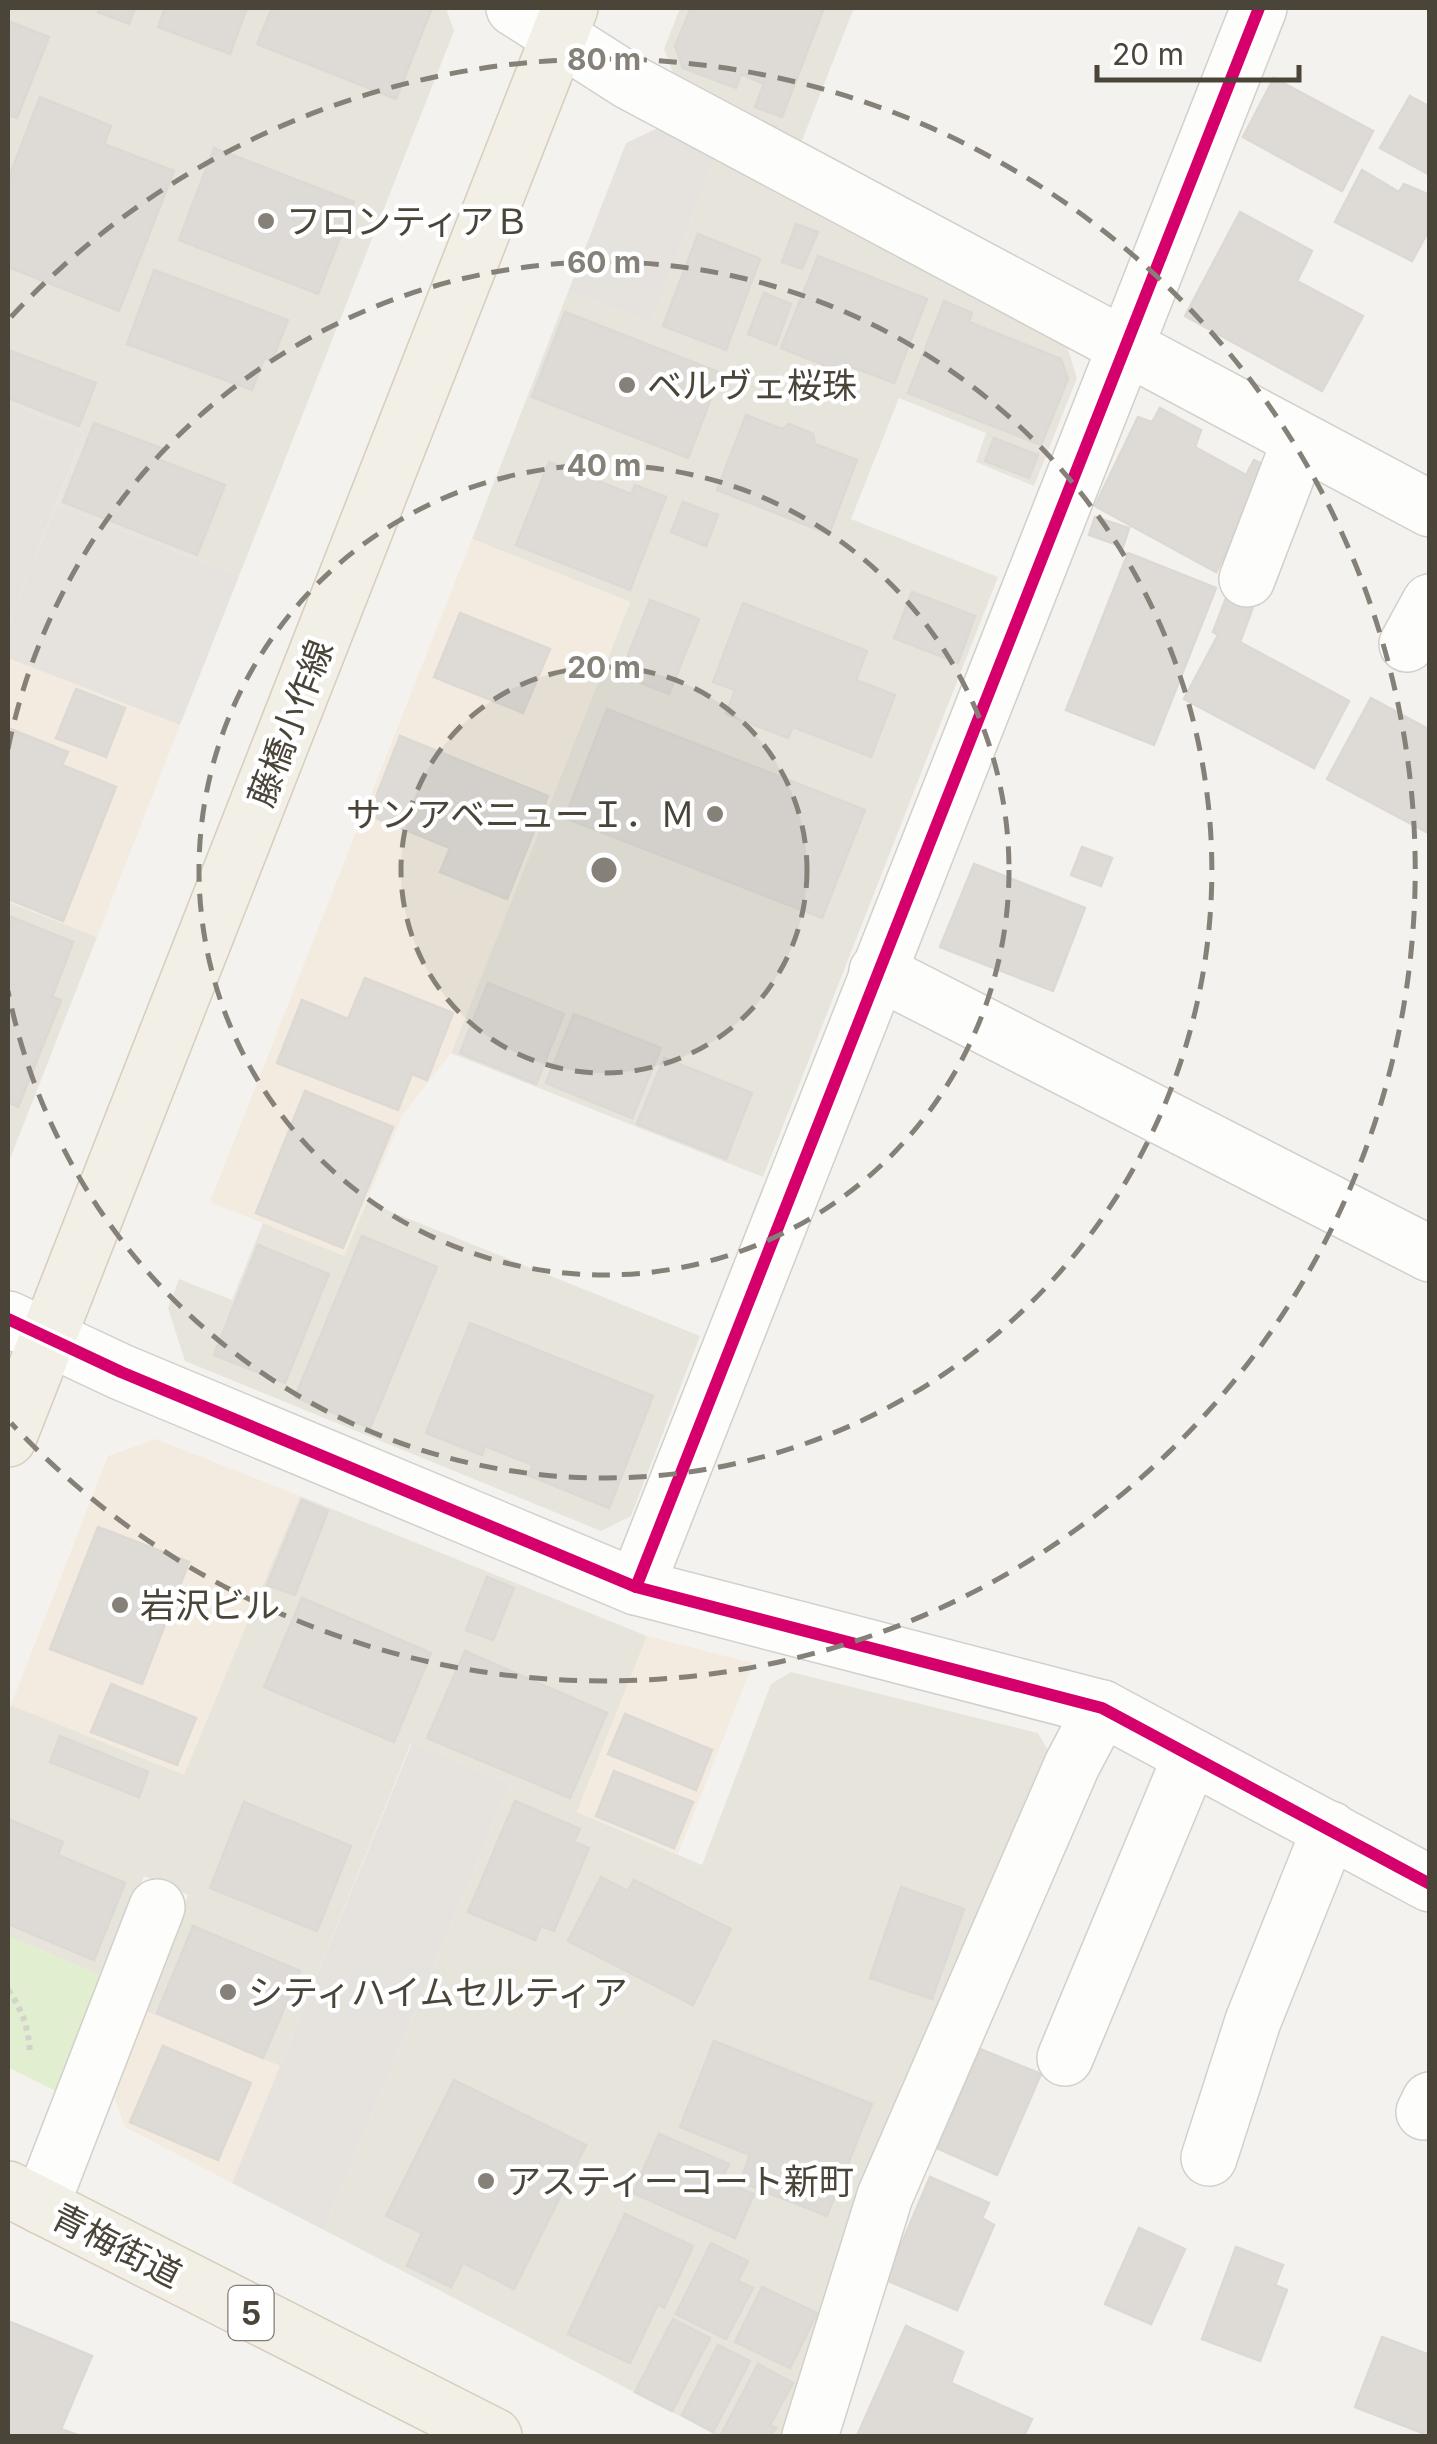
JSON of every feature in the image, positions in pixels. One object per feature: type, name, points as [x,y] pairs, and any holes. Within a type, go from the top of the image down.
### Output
[{"type":"main road","name":"藤橋小作線","points":[[8,1439],[28,1329],[547,17]]},
{"type":"main road","name":"青梅街道","points":[[24,2197],[494,2436]]},
{"type":"street","points":[[636,1587],[1259,8]]},
{"type":"street","points":[[547,17],[630,82],[1430,510]]},
{"type":"street","points":[[1247,578],[1300,441]]},
{"type":"street","points":[[878,971],[1430,1254]]},
{"type":"street","points":[[28,1329],[121,1372],[636,1587],[1102,1708],[1430,1884]]},
{"type":"street","points":[[810,2436],[885,2196],[1072,1765],[1102,1708]]},
{"type":"street","points":[[1064,2058],[1191,1756]]},
{"type":"street","points":[[1209,2158],[1252,2021],[1330,1829]]},
{"type":"street","points":[[24,2197],[157,1908]]},
{"type":"path","points":[[8,1990],[20,2006],[28,2029],[27,2064]]},
{"type":"shaded area","points":[[8,8],[446,8],[454,31],[239,576],[56,505],[84,433],[8,403]]},
{"type":"shaded area","points":[[680,8],[854,8],[801,143],[674,76],[664,49]]},
{"type":"shaded area","points":[[658,128],[715,159],[651,323],[568,292],[626,143]]},
{"type":"shaded area","points":[[715,159],[1066,343],[1077,378],[1034,486],[976,462],[986,433],[899,398],[851,519],[998,577],[763,1177],[451,1053],[630,602],[472,539],[568,292],[651,323]]},
{"type":"shaded area","points":[[8,403],[84,433],[8,626]]},
{"type":"shaded area","points":[[56,505],[239,576],[180,725],[8,658],[8,626]]},
{"type":"shaded area","points":[[472,539],[630,602],[451,1053],[402,1116],[344,1256],[210,1202]]},
{"type":"shaded area","points":[[8,658],[180,725],[97,937],[8,902]]},
{"type":"shaded area","points":[[8,902],[97,937],[8,1164]]},
{"type":"shaded area","points":[[367,1202],[700,1336],[631,1516],[601,1531],[185,1361],[168,1308],[179,1279],[232,1300],[263,1223],[344,1255]]},
{"type":"shaded area","points":[[156,1439],[300,1496],[184,1775],[11,1705],[108,1456]]},
{"type":"shaded area","points":[[300,1496],[647,1636],[577,1812],[702,1865],[771,1684],[791,1672],[1038,1733],[1053,1759],[786,2436],[718,2436],[324,2230],[510,1784],[411,1743],[280,2066],[145,2011],[188,1895],[144,1876],[104,1977],[8,1936],[11,1705],[184,1774]]},
{"type":"shaded area","points":[[647,1636],[753,1663],[678,1854],[577,1812]]},
{"type":"shaded area","points":[[412,1743],[510,1784],[324,2230],[232,2183]]},
{"type":"shaded area","points":[[145,2011],[280,2066],[232,2183],[125,2127],[112,2091]]},
{"type":"green space","points":[[8,1936],[104,1977],[58,2092],[8,2067]]},
{"type":"building","points":[[100,8],[135,8],[129,24],[98,12]]},
{"type":"building","points":[[165,8],[247,8],[230,54],[158,27]]},
{"type":"building","points":[[272,8],[432,8],[396,99],[257,44]]},
{"type":"building","points":[[691,8],[824,8],[782,117],[755,107],[764,84],[741,74],[736,88],[683,68],[675,46]]},
{"type":"building","points":[[8,21],[49,37],[17,118],[8,115]]},
{"type":"building","points":[[1274,78],[1373,131],[1342,191],[1243,137]]},
{"type":"building","points":[[1410,96],[1430,107],[1430,175],[1380,148]]},
{"type":"building","points":[[40,97],[111,126],[104,144],[174,171],[119,311],[8,267],[8,180]]},
{"type":"building","name":"フロンティアＢ","points":[[214,148],[354,202],[318,294],[179,240]]},
{"type":"building","points":[[1362,170],[1399,192],[1404,184],[1430,195],[1430,228],[1412,261],[1335,222]]},
{"type":"building","points":[[1240,212],[1312,251],[1297,281],[1363,316],[1322,391],[1185,316]]},
{"type":"building","points":[[796,224],[818,232],[802,269],[782,262]]},
{"type":"building","points":[[698,234],[760,259],[726,350],[663,326]]},
{"type":"building","points":[[818,256],[927,299],[894,383],[847,365],[844,373],[781,348]]},
{"type":"building","points":[[154,270],[288,320],[272,361],[264,358],[252,390],[127,344]]},
{"type":"building","points":[[764,293],[791,304],[776,345],[748,334]]},
{"type":"building","points":[[944,301],[972,313],[969,322],[1061,359],[1068,379],[1041,445],[908,393]]},
{"type":"building","name":"ベルヴェ桜珠","points":[[565,312],[721,373],[688,458],[532,397]]},
{"type":"building","points":[[8,350],[96,383],[79,426],[8,398]]},
{"type":"building","points":[[1160,408],[1201,430],[1195,447],[1246,475],[1254,460],[1270,467],[1216,572],[1095,506],[1138,417],[1152,422]]},
{"type":"building","points":[[746,415],[782,429],[789,424],[813,434],[815,444],[857,460],[829,534],[717,490]]},
{"type":"building","points":[[94,423],[161,448],[157,459],[225,485],[197,555],[63,502]]},
{"type":"building","points":[[994,438],[1038,455],[1029,478],[985,461]]},
{"type":"building","points":[[549,462],[631,494],[635,485],[666,497],[630,590],[516,545]]},
{"type":"building","points":[[683,502],[718,515],[706,546],[671,532]]},
{"type":"building","points":[[1095,517],[1129,528],[1123,547],[1089,535]]},
{"type":"building","points":[[1128,553],[1216,588],[1154,745],[1066,710]]},
{"type":"building","points":[[1230,588],[1256,599],[1240,642],[1349,701],[1314,768],[1184,699],[1218,635],[1213,632]]},
{"type":"building","points":[[912,592],[975,616],[958,663],[894,638]]},
{"type":"building","points":[[650,600],[699,619],[669,694],[620,675]]},
{"type":"building","points":[[743,603],[867,651],[856,680],[895,695],[871,757],[793,727],[788,738],[726,714],[735,690],[713,682]]},
{"type":"building","points":[[460,613],[550,649],[523,713],[434,677]]},
{"type":"building","points":[[76,689],[125,708],[106,757],[56,738]]},
{"type":"building","points":[[1371,698],[1430,730],[1430,834],[1327,779]]},
{"type":"building","name":"サンアベニューＩ．Ｍ","points":[[607,709],[865,810],[822,918],[565,818]]},
{"type":"building","points":[[8,728],[68,752],[62,765],[116,787],[63,921],[8,899]]},
{"type":"building","points":[[400,736],[548,796],[507,899],[440,872],[450,848],[369,815]]},
{"type":"building","points":[[1082,847],[1112,858],[1101,886],[1071,875]]},
{"type":"building","points":[[974,864],[1085,908],[1053,991],[940,947]]},
{"type":"building","points":[[8,916],[73,942],[52,997],[61,1000],[18,1107],[8,1102]]},
{"type":"building","points":[[8,916],[73,942],[52,997],[61,1000],[18,1107],[8,1102]]},
{"type":"building","points":[[365,978],[453,1013],[427,1080],[412,1074],[398,1110],[277,1063],[302,1000],[348,1019]]},
{"type":"building","points":[[488,983],[564,1014],[536,1084],[460,1053]]},
{"type":"building","points":[[574,1014],[661,1048],[632,1118],[546,1083]]},
{"type":"building","points":[[664,1058],[752,1093],[726,1159],[637,1124]]},
{"type":"building","points":[[305,1091],[393,1127],[343,1248],[256,1213]]},
{"type":"building","points":[[362,1236],[437,1267],[370,1428],[295,1397]]},
{"type":"building","points":[[258,1245],[329,1274],[285,1383],[214,1355]]},
{"type":"building","points":[[470,1323],[653,1396],[609,1508],[528,1475],[533,1465],[485,1446],[482,1455],[426,1433]]},
{"type":"building","points":[[302,1500],[328,1511],[295,1595],[267,1585]]},
{"type":"building","name":"岩沢ビル","points":[[98,1527],[189,1562],[142,1684],[50,1649]]},
{"type":"building","points":[[487,1577],[514,1588],[493,1640],[466,1630]]},
{"type":"building","points":[[302,1598],[431,1653],[394,1742],[264,1687]]},
{"type":"building","points":[[465,1651],[607,1713],[570,1798],[427,1738]]},
{"type":"building","points":[[111,1684],[196,1718],[177,1765],[91,1732]]},
{"type":"building","points":[[625,1714],[712,1750],[696,1790],[608,1754]]},
{"type":"building","points":[[60,1736],[148,1772],[139,1797],[50,1762]]},
{"type":"building","points":[[614,1771],[693,1802],[674,1848],[596,1816]]},
{"type":"building","points":[[515,1801],[580,1829],[574,1842],[589,1848],[554,1931],[541,1926],[535,1940],[468,1912]]},
{"type":"building","points":[[244,1802],[351,1846],[317,1931],[210,1888]]},
{"type":"building","points":[[8,1819],[63,1842],[58,1855],[125,1883],[94,1960],[8,1924]]},
{"type":"building","points":[[601,1877],[628,1891],[634,1880],[731,1929],[693,2005],[568,1941]]},
{"type":"building","points":[[901,1887],[964,1909],[932,1999],[870,1978]]},
{"type":"building","name":"シティハイムセルティア","points":[[193,1926],[300,1971],[263,2058],[157,2013]]},
{"type":"building","points":[[714,2041],[872,2104],[827,2216],[740,2182],[750,2155],[680,2127]]},
{"type":"building","points":[[163,2046],[251,2083],[218,2160],[130,2122]]},
{"type":"building","points":[[980,2049],[1041,2074],[997,2175],[937,2148]]},
{"type":"building","name":"アスティーコート新町","points":[[454,2080],[586,2145],[514,2289],[463,2263],[451,2287],[407,2266],[422,2233],[386,2216]]},
{"type":"building","points":[[659,2134],[729,2164],[721,2181],[754,2194],[735,2238],[633,2193]]},
{"type":"building","points":[[930,2177],[989,2203],[982,2218],[994,2225],[957,2310],[886,2280]]},
{"type":"building","points":[[625,2214],[693,2246],[664,2308],[658,2304],[630,2363],[568,2334]]},
{"type":"building","points":[[1139,2228],[1185,2249],[1151,2324],[1105,2304]]},
{"type":"building","points":[[711,2243],[748,2261],[738,2281],[753,2288],[726,2339],[676,2314]]},
{"type":"building","points":[[1236,2247],[1283,2265],[1275,2285],[1287,2290],[1260,2361],[1202,2339]]},
{"type":"building","points":[[762,2287],[817,2313],[790,2368],[735,2342]]},
{"type":"building","points":[[673,2319],[710,2338],[672,2411],[635,2392]]},
{"type":"building","points":[[8,2321],[92,2356],[61,2429],[80,2436],[8,2436]]},
{"type":"building","points":[[906,2326],[963,2352],[951,2383],[1032,2419],[1024,2436],[857,2436]]},
{"type":"building","points":[[1382,2337],[1430,2355],[1430,2436],[1355,2407]]},
{"type":"building","points":[[718,2345],[750,2361],[713,2432],[682,2415]]},
{"type":"building","points":[[758,2364],[793,2383],[770,2425],[776,2428],[771,2436],[721,2435]]},
{"type":"cycle path","points":[[636,1587],[1259,8]]},
{"type":"cycle path","points":[[8,1319],[121,1372],[636,1587],[1102,1708],[1430,1884]]},
{"type":"place","name":"フロンティアＢ","points":[[266,221]]},
{"type":"place","name":"ベルヴェ桜珠","points":[[627,385]]},
{"type":"place","name":"サンアベニューＩ．Ｍ","points":[[715,814]]},
{"type":"place","name":"岩沢ビル","points":[[120,1605]]},
{"type":"place","name":"シティハイムセルティア","points":[[228,1992]]},
{"type":"place","name":"アスティーコート新町","points":[[486,2181]]}]
